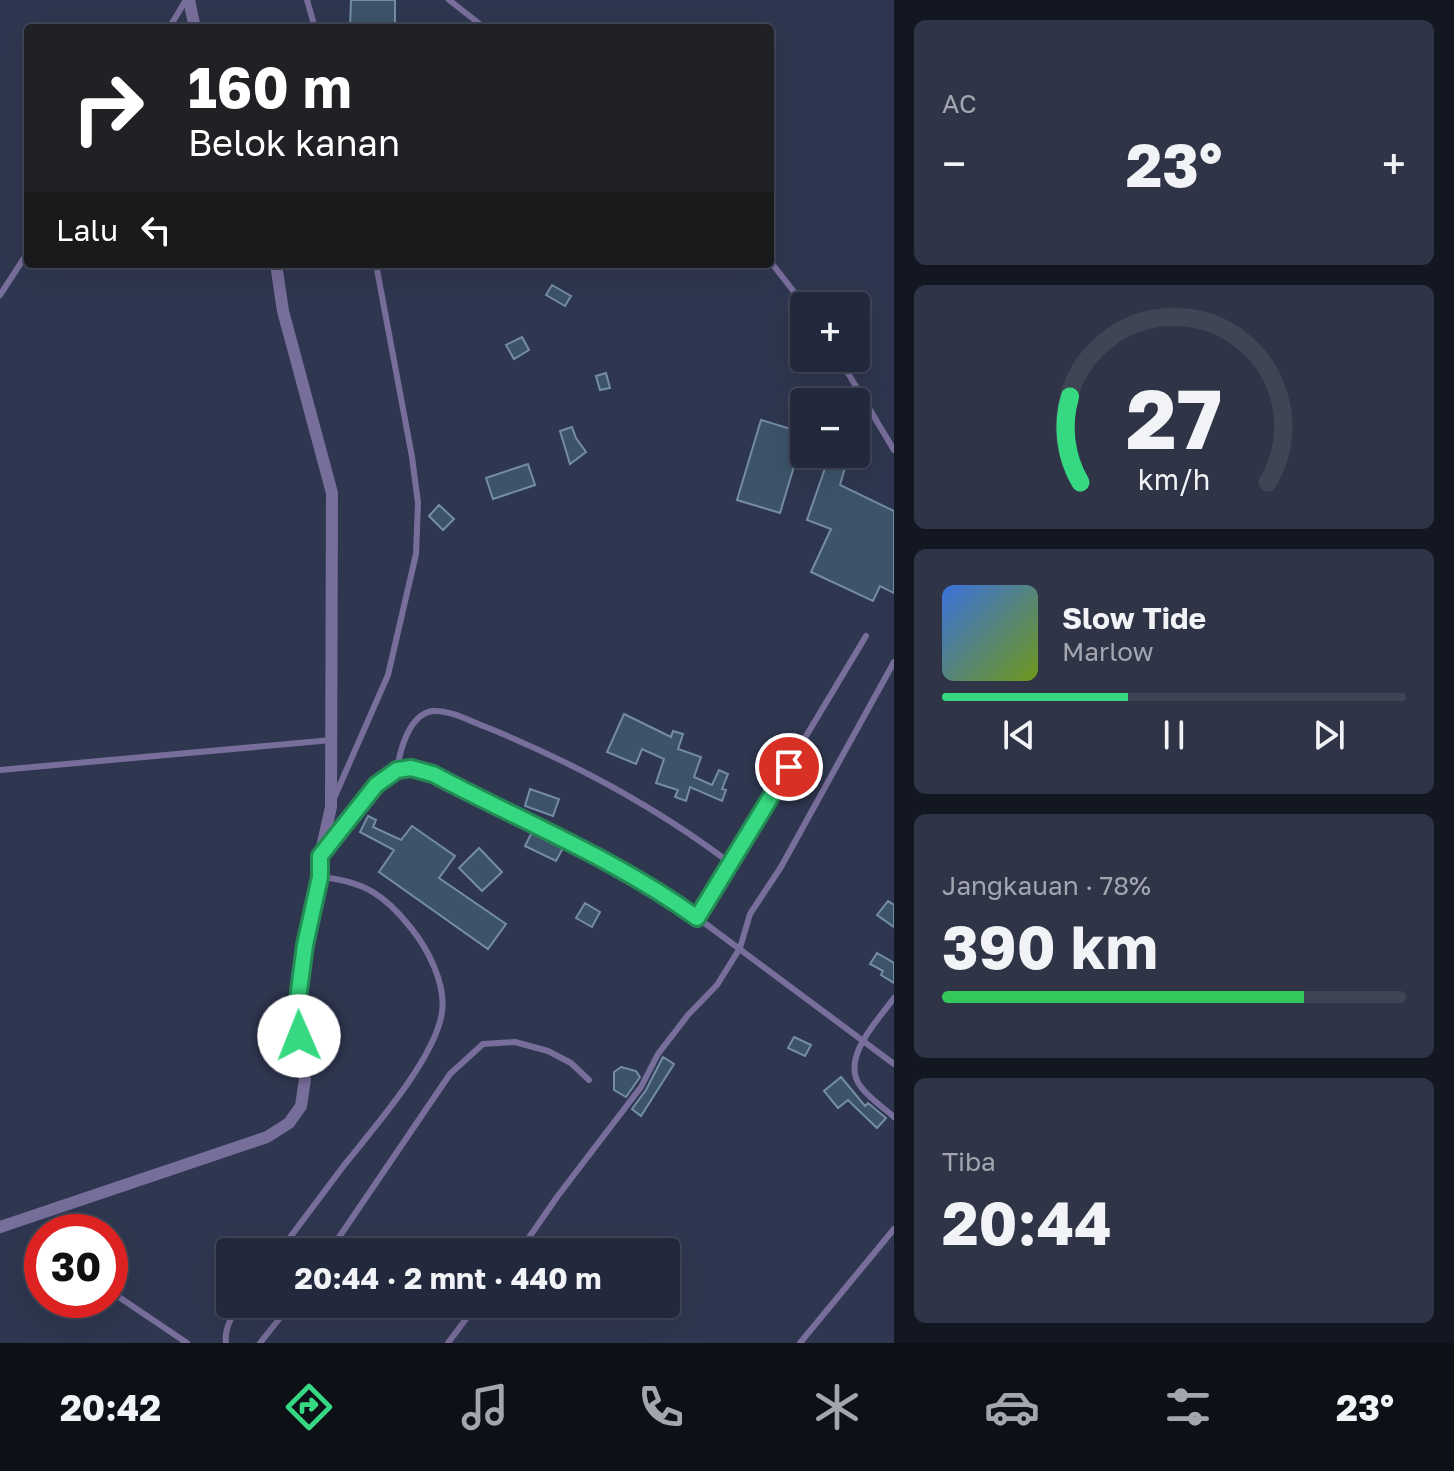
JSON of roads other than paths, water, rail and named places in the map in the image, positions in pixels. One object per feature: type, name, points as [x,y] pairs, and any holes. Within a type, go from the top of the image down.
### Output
[{"type":"street","points":[[188,0],[194,24]]},
{"type":"street","points":[[0,1227],[267,1137],[289,1123],[301,1106],[305,1079],[297,1015],[305,945],[331,807],[332,493],[283,311],[277,268]]},
{"type":"lane","points":[[172,24],[188,0]]},
{"type":"lane","points":[[307,0],[314,24]]},
{"type":"lane","points":[[449,0],[480,24]]},
{"type":"lane","points":[[0,295],[24,258]]},
{"type":"lane","points":[[774,266],[794,292]]},
{"type":"lane","points":[[331,807],[388,675],[416,554],[418,503],[412,457],[377,268]]},
{"type":"lane","points":[[847,372],[894,450]]},
{"type":"lane","points":[[697,918],[866,636]]},
{"type":"lane","points":[[529,1238],[641,1087],[658,1054],[688,1015],[717,985],[740,948],[750,914],[781,867],[894,662]]},
{"type":"lane","points":[[397,770],[399,755],[414,724],[423,714],[434,711],[448,713],[506,735],[604,782],[730,863]]},
{"type":"lane","points":[[0,770],[332,740]]},
{"type":"lane","points":[[320,856],[376,785],[397,770],[411,768],[433,774],[675,901],[894,1064]]},
{"type":"lane","points":[[290,1238],[415,1070],[440,1024],[443,1008],[440,984],[421,940],[391,902],[348,880],[320,877]]},
{"type":"lane","points":[[894,998],[863,1040],[853,1068],[859,1086],[894,1117]]},
{"type":"lane","points":[[339,1238],[450,1074],[483,1044],[515,1042],[548,1051],[571,1063],[589,1080]]},
{"type":"lane","points":[[800,1343],[894,1229]]},
{"type":"lane","points":[[128,1303],[187,1343]]},
{"type":"lane","points":[[226,1343],[232,1318]]},
{"type":"lane","points":[[260,1343],[280,1318]]},
{"type":"lane","points":[[448,1343],[467,1318]]}]
